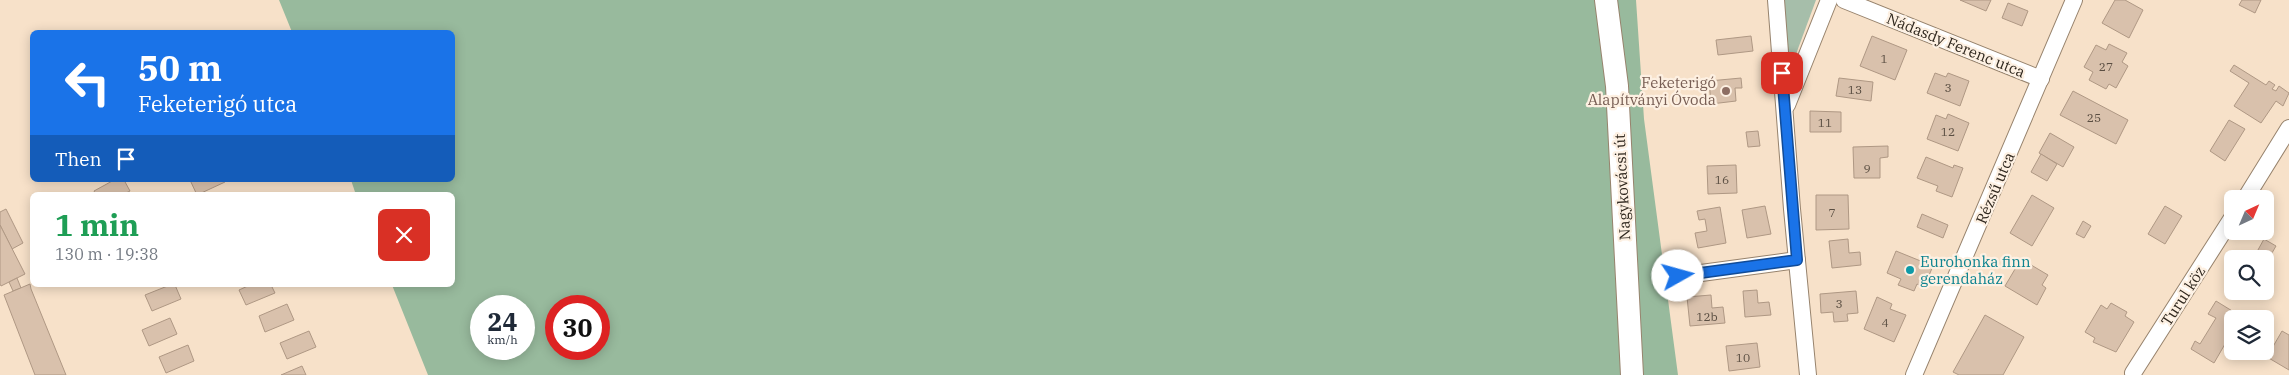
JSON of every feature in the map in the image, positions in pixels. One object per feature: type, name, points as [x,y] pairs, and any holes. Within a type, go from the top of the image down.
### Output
[{"type":"street","name":"Nagykovácsi út","points":[[1606,0],[1616,86],[1632,375]]},
{"type":"street","points":[[1776,0],[1808,375]]},
{"type":"street","points":[[1786,109],[1828,0]]},
{"type":"street","name":"Nádasdy Ferenc utca","points":[[1844,0],[2041,79]]},
{"type":"street","name":"Rézsű utca","points":[[1914,375],[2074,0]]},
{"type":"street","points":[[2251,190],[2289,128]]},
{"type":"street","name":"Turul köz","points":[[2133,374],[2224,231]]},
{"type":"street","points":[[1678,276],[1797,260]]},
{"type":"green space","points":[[279,0],[1636,0],[1644,119],[1678,375],[428,375],[393,287],[455,287],[455,192],[355,192],[352,182],[455,182],[455,30],[291,30]]},
{"type":"green space","points":[[1782,0],[1816,0],[1792,65],[1787,62]]},
{"type":"building","points":[[1960,0],[1991,0],[1986,11]]},
{"type":"building","points":[[2115,0],[2125,0],[2143,10],[2129,38],[2102,23]]},
{"type":"building","points":[[2242,0],[2261,0],[2255,13],[2239,5]]},
{"type":"building","points":[[2008,3],[2028,11],[2022,26],[2002,18]]},
{"type":"building","points":[[1751,36],[1753,51],[1718,55],[1716,40]]},
{"type":"building","points":[[1872,36],[1907,50],[1895,80],[1860,66]]},
{"type":"building","points":[[2109,44],[2127,53],[2122,62],[2128,66],[2116,88],[2109,84],[2106,89],[2089,80],[2093,72],[2084,67],[2096,45],[2106,50]]},
{"type":"building","points":[[2234,65],[2266,85],[2269,81],[2275,85],[2272,89],[2276,91],[2279,86],[2289,93],[2283,106],[2276,101],[2261,123],[2234,106],[2249,83],[2230,71]]},
{"type":"building","points":[[1935,73],[1946,77],[1948,73],[1969,81],[1960,106],[1927,93]]},
{"type":"building","points":[[1741,78],[1742,88],[1735,88],[1736,101],[1711,104],[1709,81]]},
{"type":"building","points":[[1839,78],[1873,82],[1871,101],[1836,96]]},
{"type":"building","points":[[2073,91],[2128,120],[2116,144],[2060,115]]},
{"type":"building","points":[[1810,111],[1841,112],[1841,132],[1810,132]]},
{"type":"building","points":[[1948,114],[1969,123],[1958,151],[1927,139],[1936,115],[1946,119]]},
{"type":"building","points":[[2229,120],[2245,129],[2225,161],[2210,151]]},
{"type":"building","points":[[1758,131],[1760,146],[1748,147],[1746,132]]},
{"type":"building","points":[[2050,133],[2074,147],[2063,167],[2039,153]]},
{"type":"building","points":[[1888,146],[1888,157],[1880,158],[1880,178],[1854,178],[1853,147]]},
{"type":"building","points":[[2041,154],[2057,164],[2047,181],[2031,172]]},
{"type":"building","points":[[1926,157],[1953,168],[1954,165],[1963,168],[1952,197],[1936,191],[1938,186],[1917,178]]},
{"type":"building","points":[[1736,165],[1737,193],[1708,194],[1707,166]]},
{"type":"building","points":[[110,182],[125,182],[130,191],[94,192]]},
{"type":"building","points":[[191,182],[225,182],[203,192],[196,192]]},
{"type":"building","points":[[1816,195],[1848,195],[1849,229],[1816,230]]},
{"type":"building","points":[[2032,195],[2054,208],[2032,246],[2010,233]]},
{"type":"building","points":[[1765,206],[1771,234],[1747,238],[1742,210]]},
{"type":"building","points":[[2165,206],[2182,216],[2165,244],[2148,234]]},
{"type":"building","points":[[1720,207],[1726,243],[1698,248],[1695,233],[1707,231],[1705,219],[1699,220],[1697,211]]},
{"type":"building","points":[[6,209],[23,243],[12,249],[0,225],[0,212]]},
{"type":"building","points":[[1922,214],[1948,225],[1943,238],[1917,227]]},
{"type":"building","points":[[2083,221],[2091,226],[2084,238],[2076,234]]},
{"type":"building","points":[[0,225],[25,274],[1,286],[0,284]]},
{"type":"building","points":[[1848,239],[1849,253],[1860,252],[1861,265],[1832,268],[1829,241]]},
{"type":"building","points":[[2263,240],[2276,246],[2274,250],[2258,250]]},
{"type":"building","name":"Eurohonka finn gerendaház","points":[[1896,251],[1933,266],[1924,287],[1917,284],[1914,291],[1898,285],[1901,279],[1887,273]]},
{"type":"building","points":[[2021,259],[2048,275],[2042,285],[2046,288],[2037,305],[2005,286]]},
{"type":"building","points":[[17,278],[21,288],[13,291],[9,282]]},
{"type":"building","points":[[30,284],[66,375],[35,375],[4,295]]},
{"type":"building","points":[[165,287],[176,287],[181,299],[152,311],[145,295]]},
{"type":"building","points":[[246,287],[272,287],[275,293],[246,305],[239,290]]},
{"type":"building","points":[[1757,290],[1758,303],[1769,302],[1771,315],[1745,317],[1743,291]]},
{"type":"building","points":[[1856,291],[1858,313],[1847,314],[1848,321],[1834,322],[1833,312],[1821,313],[1820,294]]},
{"type":"building","points":[[1711,295],[1712,308],[1723,307],[1725,323],[1690,326],[1687,297]]},
{"type":"building","points":[[1877,297],[1892,304],[1890,309],[1906,315],[1894,342],[1864,329]]},
{"type":"building","points":[[2216,301],[2231,310],[2224,310],[2224,346],[2214,363],[2191,349],[2195,341],[2200,344],[2216,318],[2208,314]]},
{"type":"building","points":[[2111,303],[2127,312],[2125,316],[2134,322],[2116,352],[2093,342],[2095,338],[2085,332],[2101,305],[2107,309]]},
{"type":"building","points":[[287,304],[294,320],[265,332],[259,316]]},
{"type":"building","points":[[1985,315],[2024,337],[2003,375],[1959,375],[1953,372]]},
{"type":"building","points":[[170,318],[177,334],[149,346],[142,330]]},
{"type":"building","points":[[309,331],[316,347],[287,359],[280,343]]},
{"type":"building","points":[[2282,331],[2289,335],[2289,370],[2272,360],[2274,360],[2274,345]]},
{"type":"building","points":[[1757,343],[1760,367],[1729,371],[1726,346]]},
{"type":"building","points":[[188,345],[194,361],[166,373],[159,357]]},
{"type":"building","points":[[302,366],[306,375],[281,375]]},
{"type":"place","name":"Feketerigó Alapítványi Óvoda","points":[[1726,91]]},
{"type":"place","name":"Eurohonka finn gerendaház","points":[[1910,270]]},
{"type":"route","points":[[1678,276],[1797,260],[1782,73]]}]
